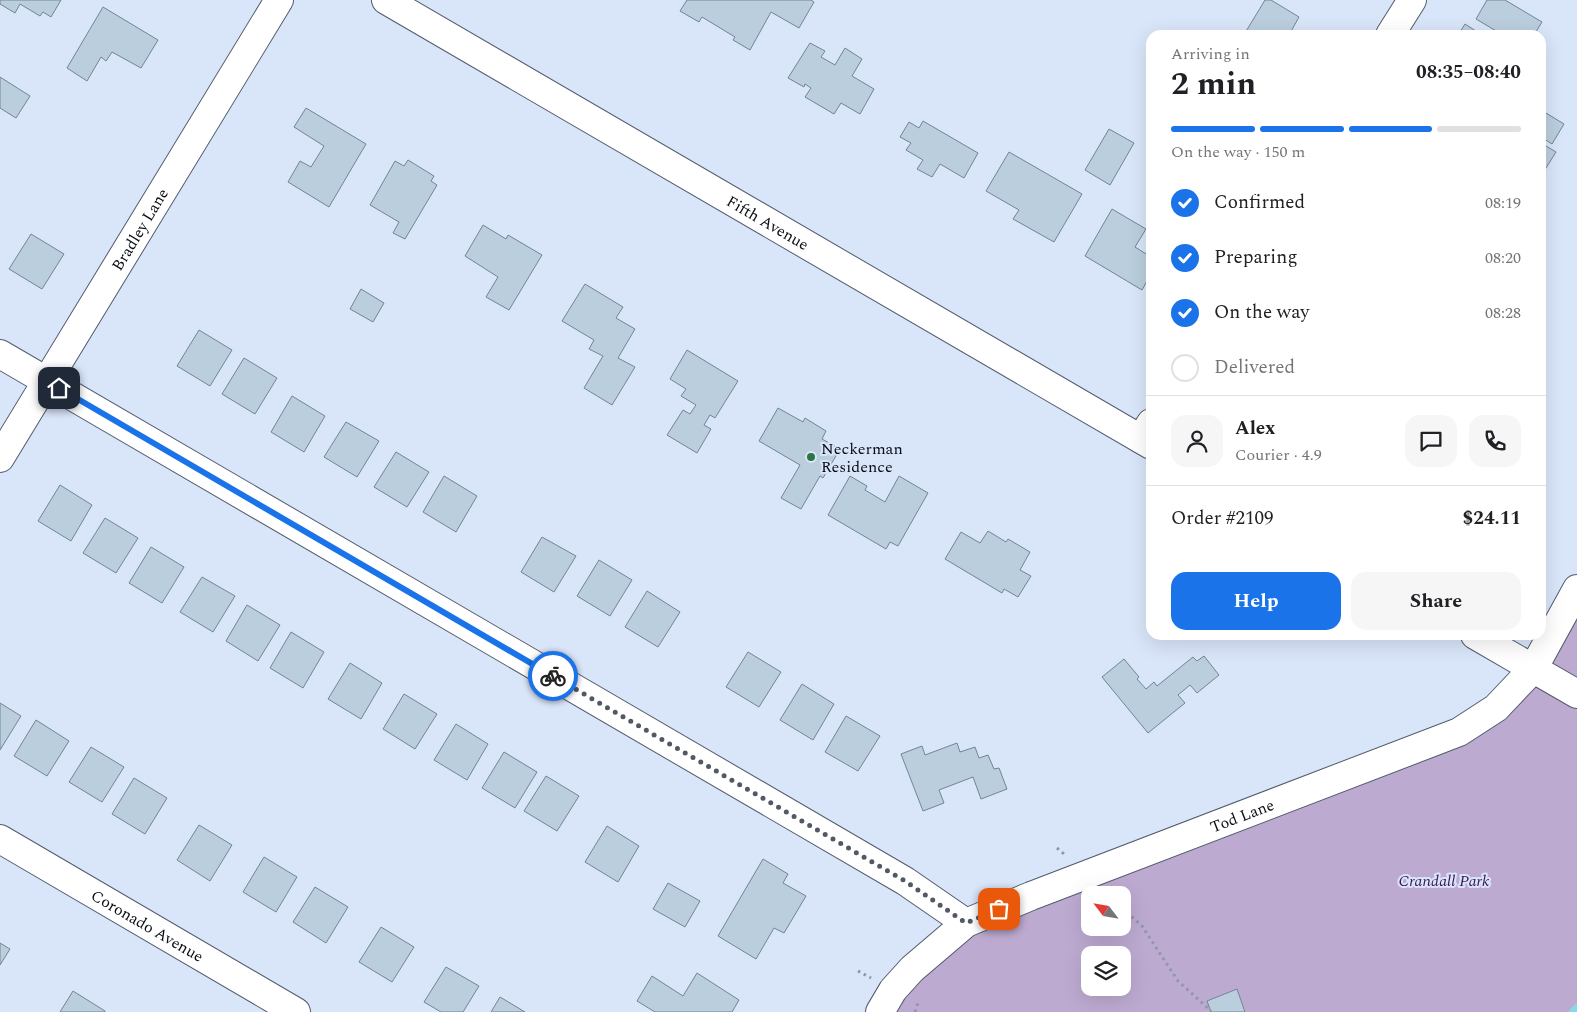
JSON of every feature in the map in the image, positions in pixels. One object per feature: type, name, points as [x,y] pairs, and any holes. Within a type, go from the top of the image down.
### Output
[{"type":"street","name":"Bradley Lane","points":[[0,458],[279,0]]},
{"type":"street","name":"Fifth Avenue","points":[[386,0],[1146,434]]},
{"type":"street","points":[[1393,30],[1412,0]]},
{"type":"street","points":[[0,354],[905,881],[966,923]]},
{"type":"street","name":"Tod Lane","points":[[880,1012],[893,990],[912,969],[966,923],[1031,896],[1459,732],[1496,708],[1533,669],[1577,589]]},
{"type":"street","points":[[1484,640],[1577,694]]},
{"type":"street","name":"Coronado Avenue","points":[[0,839],[296,1012]]},
{"type":"path","points":[[1131,916],[1142,926],[1178,980],[1211,1011]]},
{"type":"path","points":[[1198,999],[1205,996]]},
{"type":"green space","name":"Crandall Park","points":[[1577,589],[1577,1012],[880,1012],[966,923],[1496,708],[1542,640],[1546,640],[1546,635]]},
{"type":"building","points":[[0,0],[61,0],[51,17],[43,12],[40,16],[20,4],[15,13],[0,4]]},
{"type":"building","points":[[687,0],[811,0],[814,2],[799,28],[771,12],[750,50],[733,40],[735,37],[702,17],[699,22],[680,11]]},
{"type":"building","points":[[1265,0],[1271,0],[1299,17],[1292,30],[1247,30]]},
{"type":"building","points":[[1487,0],[1505,0],[1542,22],[1537,30],[1495,30],[1476,19]]},
{"type":"building","points":[[103,7],[158,40],[141,68],[112,52],[106,61],[101,57],[87,81],[67,68]]},
{"type":"building","points":[[1465,24],[1474,30],[1461,30]]},
{"type":"building","points":[[810,43],[825,51],[821,57],[835,65],[845,48],[862,59],[852,76],[874,89],[860,114],[841,103],[834,114],[805,97],[811,88],[805,84],[804,87],[788,78]]},
{"type":"building","points":[[0,77],[30,96],[16,118],[0,108]]},
{"type":"building","points":[[306,108],[366,144],[329,207],[288,182],[300,161],[311,167],[324,146],[294,127]]},
{"type":"building","points":[[1546,113],[1564,124],[1552,144],[1546,140]]},
{"type":"building","points":[[923,121],[978,153],[964,178],[940,164],[932,177],[917,169],[923,160],[906,150],[911,143],[900,137],[909,122],[919,128]]},
{"type":"building","points":[[1109,129],[1134,143],[1110,185],[1085,170]]},
{"type":"building","points":[[1546,146],[1556,152],[1546,168]]},
{"type":"building","points":[[1009,152],[1082,194],[1054,242],[1013,219],[1019,210],[986,191]]},
{"type":"building","points":[[408,160],[434,176],[431,181],[437,185],[405,239],[393,233],[399,222],[370,205],[395,161],[404,166]]},
{"type":"building","points":[[1112,209],[1146,229],[1135,247],[1146,254],[1146,283],[1142,290],[1085,256]]},
{"type":"building","points":[[483,225],[506,239],[508,235],[542,255],[509,310],[486,297],[498,277],[465,256]]},
{"type":"building","points":[[31,234],[64,254],[42,289],[9,269]]},
{"type":"building","points":[[585,284],[623,307],[616,318],[635,329],[618,358],[635,367],[612,405],[584,388],[603,356],[589,349],[594,340],[562,321]]},
{"type":"building","points":[[361,289],[384,303],[373,322],[350,309]]},
{"type":"building","points":[[199,330],[232,350],[210,386],[177,366]]},
{"type":"building","points":[[687,350],[738,381],[715,418],[710,415],[704,425],[711,429],[697,453],[667,435],[683,410],[690,414],[696,405],[681,396],[686,389],[670,379]]},
{"type":"building","points":[[244,358],[277,378],[255,414],[222,394]]},
{"type":"building","points":[[292,396],[325,416],[304,452],[271,432]]},
{"type":"building","name":"Neckerman Residence","points":[[778,408],[803,422],[805,418],[826,431],[822,439],[840,449],[823,478],[820,476],[801,509],[781,498],[800,465],[759,441]]},
{"type":"building","points":[[346,422],[379,441],[357,477],[324,457]]},
{"type":"building","points":[[396,452],[429,472],[407,507],[374,487]]},
{"type":"building","points":[[444,476],[477,496],[456,532],[423,512]]},
{"type":"building","points":[[850,476],[867,486],[865,490],[885,502],[899,476],[928,493],[898,546],[890,542],[886,549],[828,515]]},
{"type":"building","points":[[60,485],[92,505],[71,541],[38,521]]},
{"type":"building","points":[[105,518],[138,538],[116,573],[83,553]]},
{"type":"building","points":[[988,531],[1006,542],[1008,539],[1030,552],[1020,570],[1031,576],[1018,597],[1004,589],[1002,593],[945,559],[961,532],[980,543]]},
{"type":"building","points":[[542,537],[576,556],[554,592],[521,572]]},
{"type":"building","points":[[151,547],[184,567],[162,603],[129,583]]},
{"type":"building","points":[[599,560],[632,580],[610,616],[577,596]]},
{"type":"building","points":[[202,577],[235,596],[213,632],[180,612]]},
{"type":"building","points":[[647,591],[680,612],[658,647],[625,627]]},
{"type":"building","points":[[247,605],[280,625],[258,661],[226,641]]},
{"type":"building","points":[[291,632],[324,652],[303,688],[270,668]]},
{"type":"building","points":[[748,652],[781,672],[759,707],[726,687]]},
{"type":"building","points":[[1204,656],[1219,675],[1197,693],[1190,685],[1178,695],[1185,703],[1148,733],[1102,677],[1124,659],[1146,689],[1154,682],[1157,686],[1193,657],[1197,661]]},
{"type":"building","points":[[350,663],[382,683],[361,719],[328,699]]},
{"type":"building","points":[[802,684],[834,704],[813,740],[780,720]]},
{"type":"building","points":[[404,694],[437,714],[415,749],[383,729]]},
{"type":"building","points":[[0,703],[21,716],[0,750]]},
{"type":"building","points":[[846,716],[880,736],[858,771],[825,752]]},
{"type":"building","points":[[36,720],[69,741],[47,776],[14,756]]},
{"type":"building","points":[[456,724],[488,744],[467,780],[434,760]]},
{"type":"building","points":[[957,743],[960,752],[975,747],[979,758],[988,755],[994,769],[999,768],[1007,789],[981,799],[973,777],[939,790],[944,803],[923,811],[901,754],[922,746],[925,755]]},
{"type":"building","points":[[91,747],[124,767],[102,802],[69,782]]},
{"type":"building","points":[[504,752],[537,772],[515,808],[482,788]]},
{"type":"building","points":[[546,776],[579,796],[557,831],[524,811]]},
{"type":"building","points":[[134,778],[167,798],[145,834],[112,814]]},
{"type":"building","points":[[199,825],[232,845],[210,881],[177,860]]},
{"type":"building","points":[[607,826],[639,846],[618,882],[585,862]]},
{"type":"building","points":[[264,857],[297,877],[276,912],[243,892]]},
{"type":"building","points":[[763,859],[788,874],[783,883],[806,896],[784,933],[774,928],[756,959],[718,936]]},
{"type":"building","points":[[668,883],[700,901],[685,927],[653,909]]},
{"type":"building","points":[[315,887],[348,907],[326,943],[293,922]]},
{"type":"building","points":[[381,927],[414,947],[392,982],[359,962]]},
{"type":"building","points":[[0,943],[10,949],[0,965]]},
{"type":"building","points":[[446,967],[479,986],[463,1012],[441,1012],[424,1002]]},
{"type":"building","points":[[697,973],[739,1000],[732,1012],[655,1012],[637,1001],[652,976],[683,996]]},
{"type":"building","points":[[1237,989],[1245,1012],[1211,1012],[1207,1001]]},
{"type":"building","points":[[73,991],[105,1011],[105,1012],[60,1012]]},
{"type":"building","points":[[500,997],[525,1012],[491,1012]]},
{"type":"waterway","points":[[1573,1012],[1577,1008]]},
{"type":"way so far","points":[[553,676],[905,881],[966,923],[999,909]]},
{"type":"place","name":"Neckerman Residence","points":[[811,457]]},
{"type":"route","points":[[59,388],[553,676]]}]
